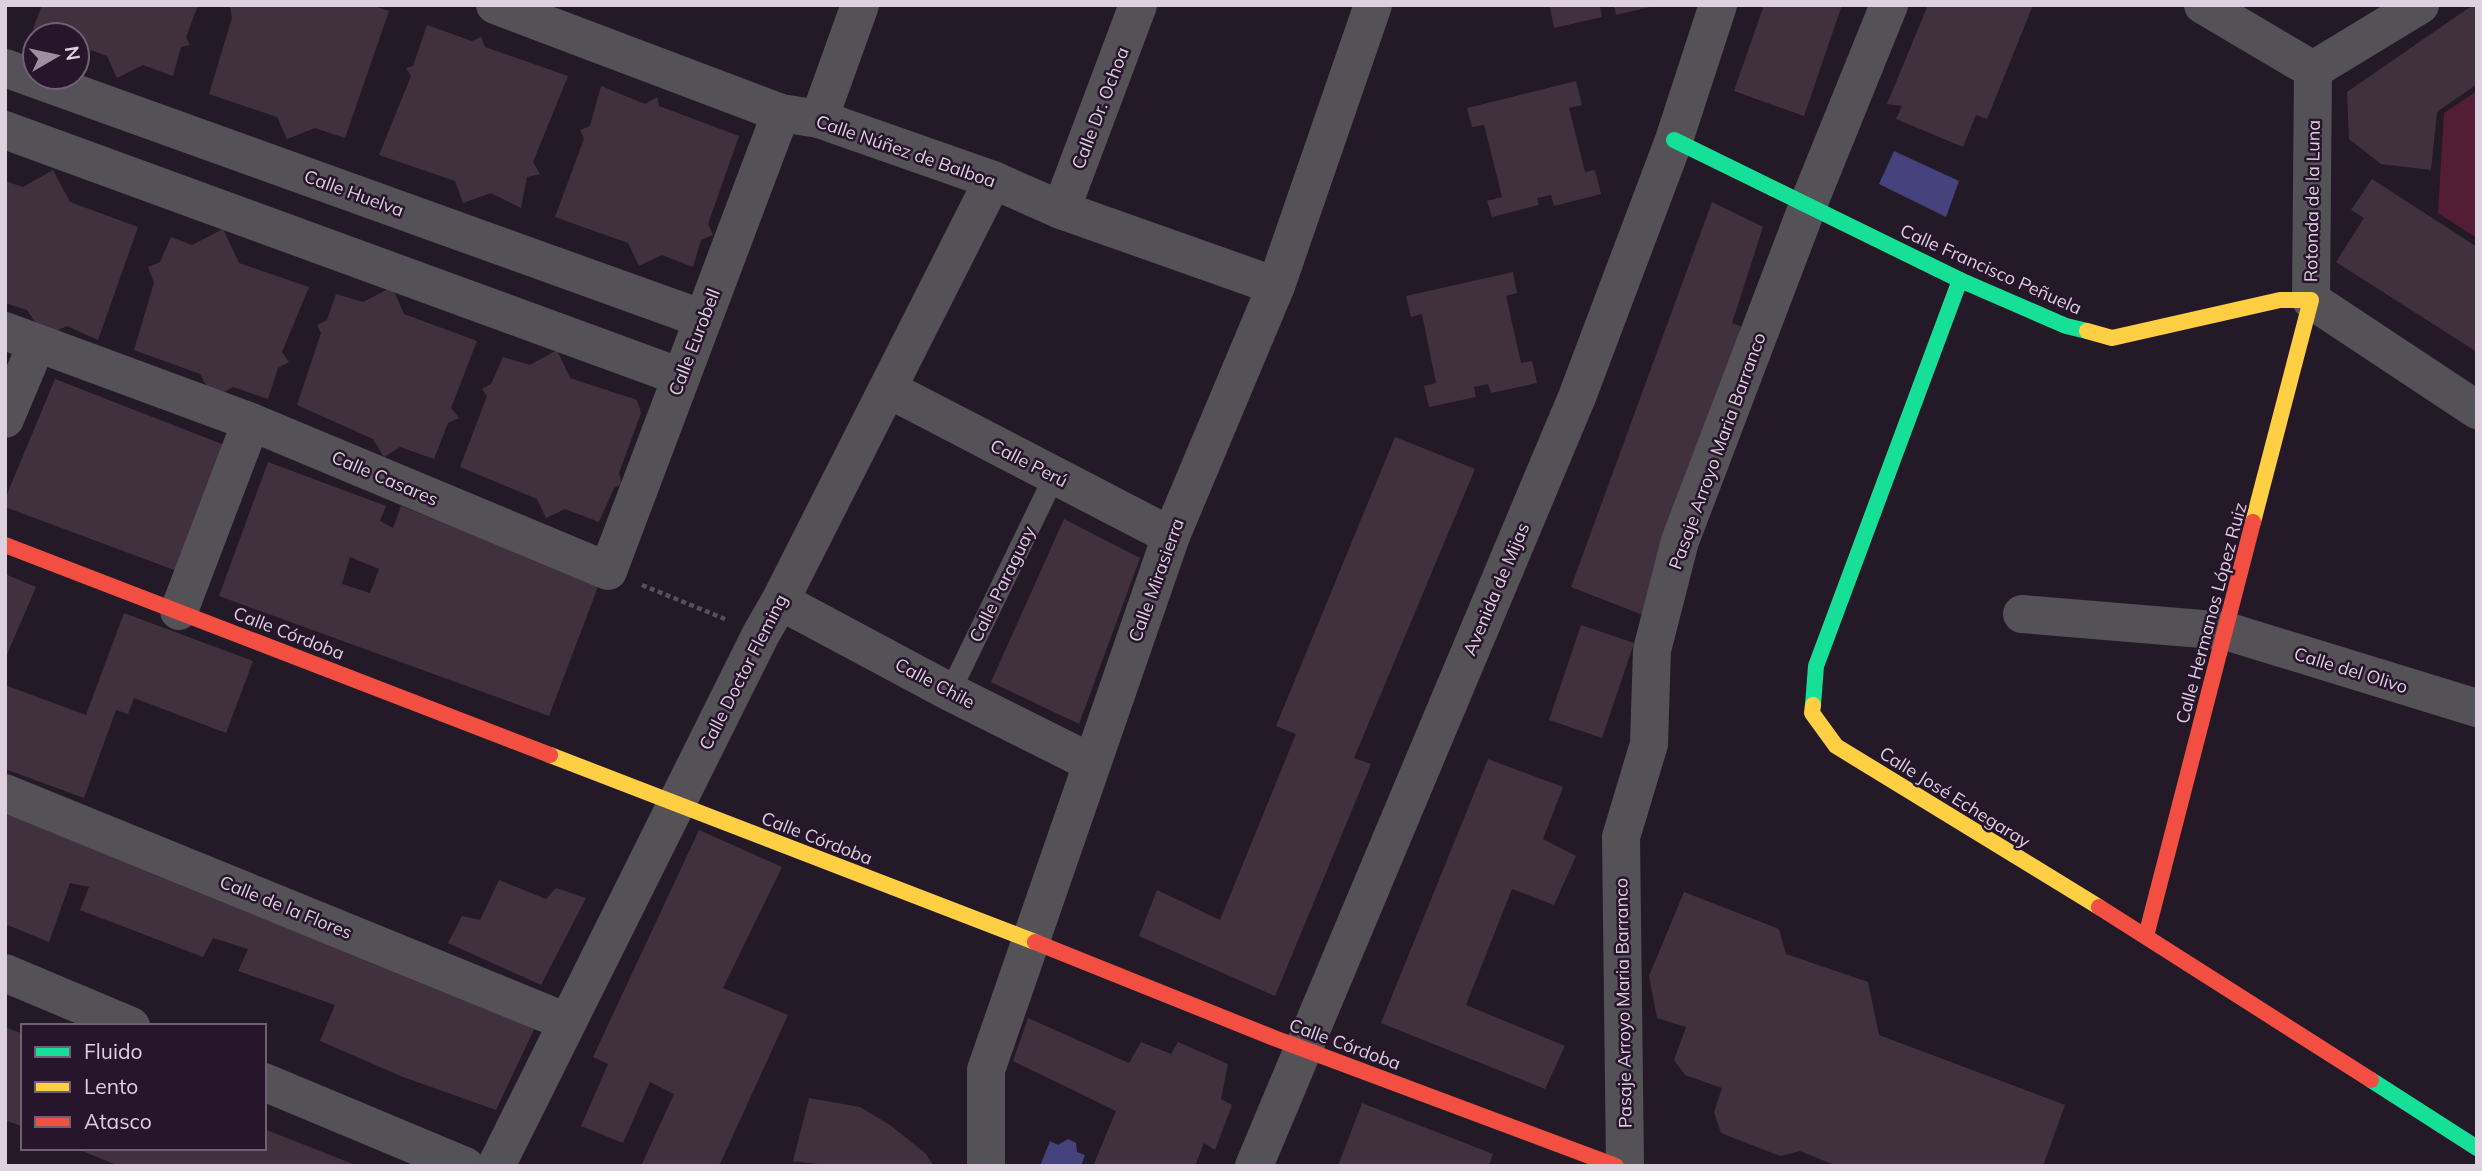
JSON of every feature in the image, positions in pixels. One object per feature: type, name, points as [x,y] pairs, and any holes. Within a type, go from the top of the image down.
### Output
[{"type":"street","name":"Calle Núñez de Balboa","points":[[495,5],[555,15],[781,113],[819,119],[993,180],[1061,210],[1276,286]]},
{"type":"street","points":[[819,119],[860,5]]},
{"type":"street","name":"Calle Dr. Ochoa","points":[[1061,210],[1138,5]]},
{"type":"street","name":"Calle Mirasierra","points":[[986,1166],[986,1070],[1171,536],[1276,286],[1374,5]]},
{"type":"street","name":"Avenida de Mijas","points":[[1254,1166],[1577,397],[1674,140],[1718,5]]},
{"type":"street","name":"Pasaje Arroyo Maria Barranco","points":[[1625,1166],[1621,837],[1649,744],[1652,650],[1679,541],[1808,205],[1889,5]]},
{"type":"street","points":[[2203,5],[2313,70],[2420,5]]},
{"type":"street","name":"Calle Huelva","points":[[5,68],[703,319]]},
{"type":"street","name":"Rotonda de la Luna","points":[[2313,70],[2311,300],[2477,410]]},
{"type":"street","name":"Calle Eurobell","points":[[608,571],[781,113]]},
{"type":"street","points":[[5,130],[681,377]]},
{"type":"street","name":"Calle Francisco Peñuela","points":[[1674,140],[1960,280],[2066,326],[2112,338],[2280,300],[2311,300]]},
{"type":"street","name":"Calle Doctor Fleming","points":[[496,1166],[761,634],[993,180]]},
{"type":"street","name":"Calle José Echegaray","points":[[1960,280],[1815,666],[1812,713],[1836,746],[2146,936],[2477,1147]]},
{"type":"street","name":"Calle Hermanos López Ruiz","points":[[2146,936],[2311,300]]},
{"type":"street","points":[[5,419],[21,337]]},
{"type":"street","name":"Calle Casares","points":[[21,337],[251,422],[608,571]]},
{"type":"street","name":"Calle Perú","points":[[888,389],[1171,536]]},
{"type":"street","points":[[179,611],[251,422]]},
{"type":"street","name":"Calle Córdoba","points":[[5,545],[1032,941],[1303,1049],[1616,1166]]},
{"type":"street","name":"Calle Chile","points":[[780,601],[950,692],[1092,763]]},
{"type":"street","name":"Calle del Olivo","points":[[2022,614],[2226,631],[2477,708]]},
{"type":"street","name":"Calle de la Flores","points":[[5,793],[567,1022]]},
{"type":"street","points":[[5,973],[126,1024]]},
{"type":"street","points":[[266,1083],[465,1166]]},
{"type":"lane","name":"Calle Paraguay","points":[[950,692],[1055,477]]},
{"type":"path","points":[[608,571],[761,634]]},
{"type":"shaded area","points":[[2477,91],[2477,238],[2438,213],[2444,113]]},
{"type":"shaded area","points":[[1894,151],[1959,181],[1946,217],[1879,184]]},
{"type":"shaded area","points":[[1068,1139],[1076,1143],[1077,1152],[1085,1155],[1081,1166],[1040,1166],[1050,1141],[1058,1145]]},
{"type":"building","points":[[42,5],[198,5],[186,37],[190,45],[181,47],[173,76],[143,65],[117,78],[107,56],[91,50],[91,21],[36,21]]},
{"type":"building","points":[[370,5],[389,11],[345,138],[315,128],[287,139],[277,117],[209,94],[232,18],[230,6]]},
{"type":"building","points":[[1558,5],[1605,7],[1600,7],[1602,17],[1554,28],[1550,7]]},
{"type":"building","points":[[1614,5],[1654,5],[1654,6],[1616,15]]},
{"type":"building","points":[[1764,5],[1842,5],[1804,116],[1734,91]]},
{"type":"building","points":[[1928,5],[2033,5],[1987,119],[1976,115],[1963,147],[1896,119],[1902,106],[1887,104]]},
{"type":"building","points":[[2473,5],[2477,5],[2477,84],[2437,112],[2431,170],[2381,164],[2349,139],[2347,92]]},
{"type":"building","points":[[427,25],[472,41],[481,37],[485,47],[568,76],[533,162],[540,174],[527,177],[521,208],[491,193],[463,203],[455,181],[379,155],[411,76],[406,68],[413,66]]},
{"type":"building","points":[[1576,81],[1582,105],[1569,108],[1585,172],[1595,170],[1601,194],[1554,206],[1551,195],[1537,198],[1539,205],[1492,217],[1487,201],[1502,197],[1484,125],[1472,127],[1467,108]]},
{"type":"building","points":[[601,86],[645,104],[657,97],[659,106],[739,136],[708,224],[713,235],[701,240],[693,267],[662,255],[639,266],[628,243],[555,217],[584,139],[580,130],[590,126]]},
{"type":"building","points":[[53,170],[70,202],[138,227],[98,340],[67,326],[45,336],[27,310],[5,303],[5,181],[23,187]]},
{"type":"building","points":[[2372,179],[2477,247],[2477,352],[2336,262],[2364,218],[2351,210]]},
{"type":"building","points":[[1712,202],[1763,227],[1732,323],[1748,329],[1643,615],[1571,587]]},
{"type":"building","points":[[223,229],[239,263],[309,287],[282,352],[289,362],[278,368],[268,399],[233,387],[213,398],[200,374],[134,350],[154,283],[148,267],[160,262],[171,237],[192,245]]},
{"type":"building","points":[[1513,272],[1517,293],[1506,296],[1521,363],[1532,361],[1537,383],[1491,393],[1488,384],[1474,387],[1476,397],[1429,407],[1424,386],[1436,383],[1422,314],[1411,317],[1406,296]]},
{"type":"building","points":[[392,287],[404,314],[477,341],[451,408],[459,418],[448,423],[434,459],[400,447],[384,457],[373,439],[297,405],[321,333],[317,325],[327,320],[336,294],[363,302]]},
{"type":"building","points":[[557,350],[570,378],[637,400],[641,413],[619,473],[622,484],[614,488],[599,522],[565,509],[546,518],[537,499],[460,467],[487,396],[482,389],[491,384],[503,357],[530,365]]},
{"type":"building","points":[[55,379],[232,448],[185,574],[5,507],[5,499]]},
{"type":"building","points":[[1395,437],[1475,469],[1354,758],[1371,764],[1275,996],[1139,936],[1157,890],[1220,920],[1296,734],[1276,726]]},
{"type":"building","points":[[268,462],[386,506],[380,521],[393,528],[401,506],[599,584],[549,716],[219,596]],"holes":[[[350,557],[379,569],[370,593],[342,584]]]},
{"type":"building","points":[[1064,519],[1140,558],[1079,724],[991,682]]},
{"type":"building","points":[[5,574],[36,587],[5,659]]},
{"type":"building","points":[[124,613],[253,661],[226,733],[134,698],[128,714],[116,710],[84,798],[5,769],[5,685],[86,715]]},
{"type":"building","points":[[1581,625],[1634,643],[1602,738],[1549,720]]},
{"type":"building","points":[[1488,759],[1563,787],[1543,839],[1576,856],[1554,905],[1512,889],[1466,1005],[1565,1046],[1545,1089],[1381,1023]]},
{"type":"building","points":[[5,812],[537,1023],[496,1110],[403,1077],[320,1041],[335,1005],[238,971],[248,949],[213,938],[203,957],[80,910],[89,887],[70,883],[49,942],[5,924]]},
{"type":"building","points":[[699,830],[782,867],[723,988],[788,1015],[719,1166],[641,1166],[674,1094],[650,1082],[623,1143],[581,1126],[608,1064],[593,1057]]},
{"type":"building","points":[[499,880],[546,899],[556,888],[586,898],[541,985],[448,943],[462,916],[480,920]]},
{"type":"building","points":[[1684,892],[1779,929],[1786,954],[1868,982],[1879,1035],[2065,1105],[2043,1166],[1837,1166],[1800,1151],[1780,1156],[1721,1133],[1714,1112],[1722,1088],[1685,1075],[1674,1060],[1686,1027],[1657,1018],[1649,976]]},
{"type":"building","points":[[1028,1018],[1129,1063],[1141,1042],[1171,1054],[1178,1042],[1228,1064],[1221,1099],[1232,1105],[1215,1150],[1204,1143],[1195,1166],[1093,1166],[1116,1111],[1013,1061]]},
{"type":"building","points":[[5,1027],[21,1033],[21,1126],[5,1120]]},
{"type":"building","points":[[809,1098],[860,1107],[890,1125],[925,1153],[934,1166],[833,1166],[793,1161]]},
{"type":"building","points":[[1362,1103],[1493,1154],[1489,1166],[1338,1166]]},
{"type":"building","points":[[266,1130],[358,1166],[119,1166],[80,1150],[266,1150]]},
{"type":"traffic: fast","points":[[1674,140],[1960,280],[2066,326],[2087,331]]},
{"type":"traffic: fast","points":[[1813,705],[1816,666],[1960,280]]},
{"type":"traffic: fast","points":[[2371,1080],[2477,1148]]},
{"type":"traffic: slow","points":[[2087,331],[2112,338],[2280,300],[2311,300],[2253,522]]},
{"type":"traffic: slow","points":[[1813,705],[1812,713],[1836,746],[2099,907]]},
{"type":"traffic: slow","points":[[550,755],[1035,942]]},
{"type":"traffic: jam","points":[[2146,936],[2253,522]]},
{"type":"traffic: jam","points":[[5,545],[550,755]]},
{"type":"traffic: jam","points":[[2099,907],[2371,1080]]},
{"type":"traffic: jam","points":[[1035,942],[1274,1038],[1616,1166]]}]
